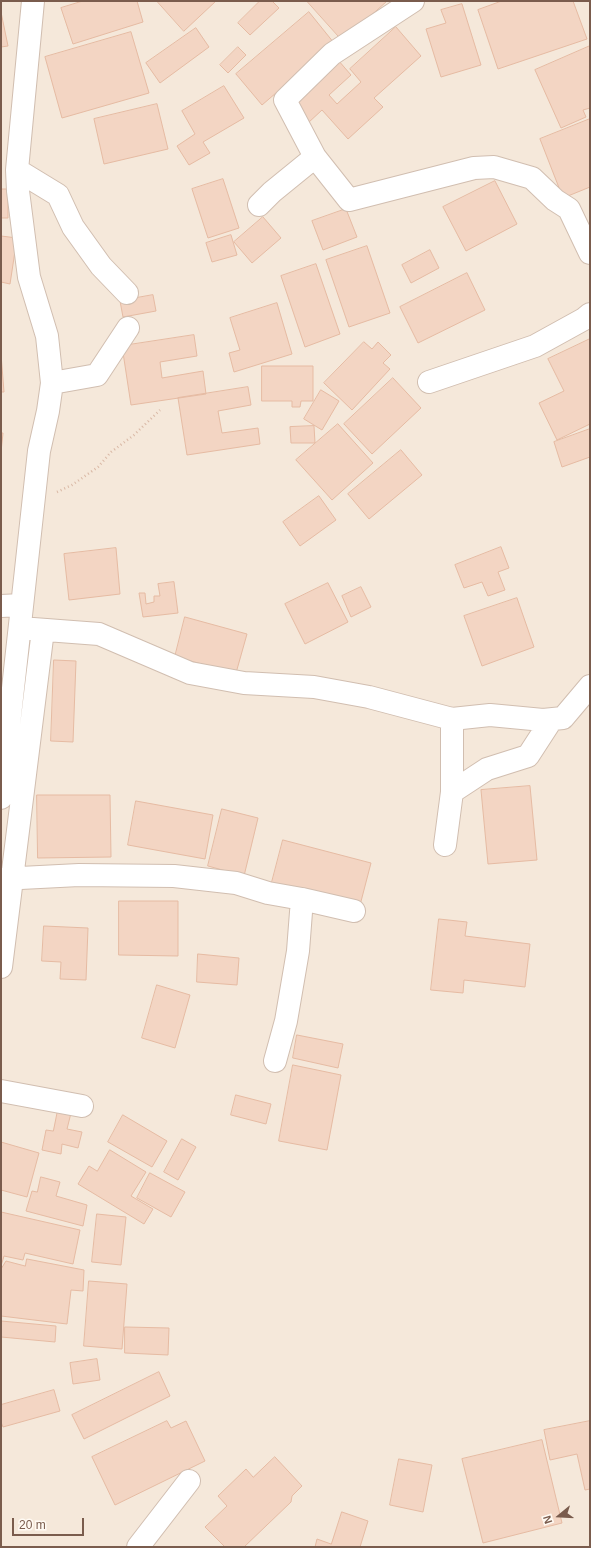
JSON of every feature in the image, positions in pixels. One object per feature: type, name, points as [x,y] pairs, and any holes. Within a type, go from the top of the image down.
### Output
[{"type":"street","points":[[1,798],[20,628],[11,605],[33,502],[39,452],[48,411],[52,383],[47,336],[29,277],[18,191],[17,170],[33,1]]},
{"type":"street","points":[[413,1],[332,54],[285,100],[314,157],[349,200],[474,168],[494,167],[532,178],[555,200],[569,208],[590,253]]},
{"type":"street","points":[[259,205],[272,192],[314,157]]},
{"type":"street","points":[[17,170],[58,195],[74,227],[101,266],[127,293]]},
{"type":"street","points":[[429,382],[535,346],[584,319],[590,314]]},
{"type":"street","points":[[52,383],[97,375],[128,328]]},
{"type":"street","points":[[20,628],[99,634],[190,673],[244,683],[314,687],[369,697],[452,719],[490,715],[543,720],[563,718],[590,686]]},
{"type":"street","points":[[1,967],[6,878],[43,630]]},
{"type":"street","points":[[445,845],[452,792],[452,719]]},
{"type":"street","points":[[452,792],[486,769],[528,756],[552,719]]},
{"type":"street","points":[[6,878],[79,875],[174,876],[236,883],[268,893],[354,911]]},
{"type":"street","points":[[275,1061],[286,1020],[298,951],[302,899]]},
{"type":"street","points":[[1,1091],[82,1106]]},
{"type":"street","points":[[138,1547],[189,1481]]},
{"type":"path","points":[[33,502],[72,485],[98,467],[111,452],[134,435],[160,410]]},
{"type":"shaded area","points":[[1,1],[590,1],[590,1547],[1,1547]]},
{"type":"building","points":[[83,1],[137,1],[143,22],[73,44],[61,8]]},
{"type":"building","points":[[157,1],[216,1],[184,31]]},
{"type":"building","points":[[260,1],[272,1],[279,8],[250,35],[238,23]]},
{"type":"building","points":[[307,1],[387,1],[343,41]]},
{"type":"building","points":[[502,1],[573,1],[587,39],[498,69],[478,10]]},
{"type":"building","points":[[462,4],[481,65],[441,77],[426,29],[446,23],[441,10]]},
{"type":"building","points":[[1,12],[8,46],[1,47]]},
{"type":"building","points":[[309,12],[334,43],[262,105],[236,74]]},
{"type":"building","points":[[396,27],[421,56],[374,98],[383,107],[348,139],[322,110],[308,123],[290,102],[338,60],[351,75],[329,95],[337,104],[361,82],[350,69]]},
{"type":"building","points":[[196,28],[209,47],[160,83],[146,63]]},
{"type":"building","points":[[131,32],[149,93],[62,118],[45,57]]},
{"type":"building","points":[[590,46],[590,108],[583,110],[586,117],[561,128],[535,70]]},
{"type":"building","points":[[238,47],[246,55],[228,73],[220,65]]},
{"type":"building","points":[[224,86],[244,118],[203,142],[210,153],[189,165],[177,146],[195,134],[182,111]]},
{"type":"building","points":[[157,104],[168,149],[104,164],[94,119]]},
{"type":"building","points":[[590,119],[590,187],[563,198],[540,139]]},
{"type":"building","points":[[223,179],[239,228],[208,238],[192,189]]},
{"type":"building","points":[[495,181],[517,224],[466,251],[443,207]]},
{"type":"building","points":[[1,189],[8,189],[8,218],[1,218]]},
{"type":"building","points":[[346,209],[357,237],[323,250],[312,221]]},
{"type":"building","points":[[263,217],[281,238],[252,263],[234,242]]},
{"type":"building","points":[[231,235],[237,255],[212,262],[206,243]]},
{"type":"building","points":[[1,236],[17,238],[10,284],[1,282]]},
{"type":"building","points":[[367,246],[390,313],[349,327],[326,260]]},
{"type":"building","points":[[430,250],[439,268],[411,283],[402,265]]},
{"type":"building","points":[[316,264],[340,334],[305,347],[281,276]]},
{"type":"building","points":[[467,273],[485,310],[418,343],[400,307]]},
{"type":"building","points":[[153,295],[156,311],[123,317],[120,301]]},
{"type":"building","points":[[277,303],[292,354],[234,372],[229,353],[240,350],[230,318]]},
{"type":"building","points":[[194,335],[197,356],[160,362],[162,378],[203,371],[206,394],[131,405],[122,346]]},
{"type":"building","points":[[590,339],[590,424],[557,440],[539,403],[564,391],[548,359]]},
{"type":"building","points":[[364,342],[372,349],[378,342],[391,355],[383,363],[390,369],[352,410],[324,383]]},
{"type":"building","points":[[1,354],[4,392],[1,392]]},
{"type":"building","points":[[262,366],[313,366],[313,401],[301,401],[300,407],[292,407],[292,401],[262,401]]},
{"type":"building","points":[[393,378],[421,408],[372,454],[344,424]]},
{"type":"building","points":[[248,387],[251,405],[218,411],[222,433],[258,428],[260,444],[187,455],[178,398]]},
{"type":"building","points":[[321,390],[339,401],[322,430],[304,419]]},
{"type":"building","points":[[338,424],[373,463],[332,500],[296,460]]},
{"type":"building","points":[[314,426],[315,443],[291,443],[290,427]]},
{"type":"building","points":[[590,429],[590,457],[562,467],[554,442]]},
{"type":"building","points":[[1,433],[3,433],[1,452]]},
{"type":"building","points":[[401,450],[422,475],[369,519],[348,494]]},
{"type":"building","points":[[319,496],[336,520],[300,546],[283,522]]},
{"type":"building","points":[[501,547],[509,568],[498,572],[505,590],[488,596],[482,582],[464,588],[455,565]]},
{"type":"building","points":[[116,548],[120,594],[69,600],[64,554]]},
{"type":"building","points":[[174,582],[178,613],[143,617],[139,593],[145,593],[146,604],[154,602],[154,596],[160,596],[158,584]]},
{"type":"building","points":[[328,583],[348,622],[305,644],[285,604]]},
{"type":"building","points":[[361,587],[371,607],[351,617],[342,596]]},
{"type":"building","points":[[517,598],[534,647],[482,666],[464,616]]},
{"type":"building","points":[[185,617],[247,634],[236,673],[175,657]]},
{"type":"building","points":[[54,660],[76,661],[73,742],[51,741]]},
{"type":"building","points":[[530,786],[537,860],[488,864],[481,790]]},
{"type":"building","points":[[37,795],[110,795],[111,857],[38,858]]},
{"type":"building","points":[[136,801],[213,815],[205,859],[128,845]]},
{"type":"building","points":[[222,809],[258,818],[244,876],[208,866]]},
{"type":"building","points":[[283,840],[371,863],[359,909],[271,886]]},
{"type":"building","points":[[119,901],[178,901],[178,956],[119,955]]},
{"type":"building","points":[[439,919],[467,922],[465,936],[530,944],[525,987],[464,980],[463,993],[431,990]]},
{"type":"building","points":[[44,926],[88,928],[86,980],[60,979],[61,962],[42,961]]},
{"type":"building","points":[[198,954],[239,958],[237,985],[197,982]]},
{"type":"building","points":[[157,985],[190,995],[175,1048],[142,1038]]},
{"type":"building","points":[[297,1035],[343,1044],[338,1068],[293,1058]]},
{"type":"building","points":[[293,1065],[341,1075],[327,1150],[279,1141]]},
{"type":"building","points":[[236,1095],[271,1104],[266,1124],[231,1115]]},
{"type":"building","points":[[58,1110],[71,1113],[67,1129],[82,1132],[78,1148],[62,1144],[61,1154],[42,1150],[46,1130],[53,1131]]},
{"type":"building","points":[[123,1115],[167,1141],[152,1167],[108,1142]]},
{"type":"building","points":[[182,1139],[196,1147],[178,1180],[164,1172]]},
{"type":"building","points":[[1,1142],[39,1153],[27,1197],[1,1190]]},
{"type":"building","points":[[110,1150],[146,1172],[131,1196],[153,1209],[144,1224],[78,1184],[89,1166],[97,1171]]},
{"type":"building","points":[[150,1173],[185,1192],[171,1217],[137,1198]]},
{"type":"building","points":[[41,1177],[60,1182],[56,1196],[87,1205],[83,1226],[26,1211],[32,1191],[37,1192]]},
{"type":"building","points":[[1,1212],[80,1230],[73,1264],[25,1253],[23,1260],[4,1256],[1,1266]]},
{"type":"building","points":[[97,1214],[126,1217],[121,1265],[92,1262]]},
{"type":"building","points":[[27,1259],[84,1270],[83,1291],[71,1290],[67,1324],[1,1316],[1,1269],[6,1261],[25,1266]]},
{"type":"building","points":[[89,1281],[127,1284],[122,1349],[84,1346]]},
{"type":"building","points":[[1,1321],[56,1326],[55,1342],[1,1337]]},
{"type":"building","points":[[125,1327],[169,1328],[168,1355],[125,1353]]},
{"type":"building","points":[[97,1359],[100,1380],[73,1384],[70,1363]]},
{"type":"building","points":[[159,1372],[170,1396],[84,1439],[72,1415]]},
{"type":"building","points":[[54,1390],[60,1411],[3,1427],[1,1422],[1,1405]]},
{"type":"building","points":[[167,1421],[171,1428],[186,1421],[205,1461],[115,1505],[92,1457]]},
{"type":"building","points":[[590,1421],[590,1489],[585,1490],[577,1454],[550,1460],[544,1430]]},
{"type":"building","points":[[542,1440],[562,1523],[483,1543],[462,1459]]},
{"type":"building","points":[[275,1457],[302,1486],[292,1496],[291,1502],[244,1547],[225,1547],[205,1527],[227,1506],[218,1496],[246,1469],[253,1477]]},
{"type":"building","points":[[399,1459],[432,1465],[423,1512],[390,1505]]},
{"type":"building","points":[[342,1512],[368,1521],[360,1547],[315,1547],[317,1539],[331,1544]]}]
